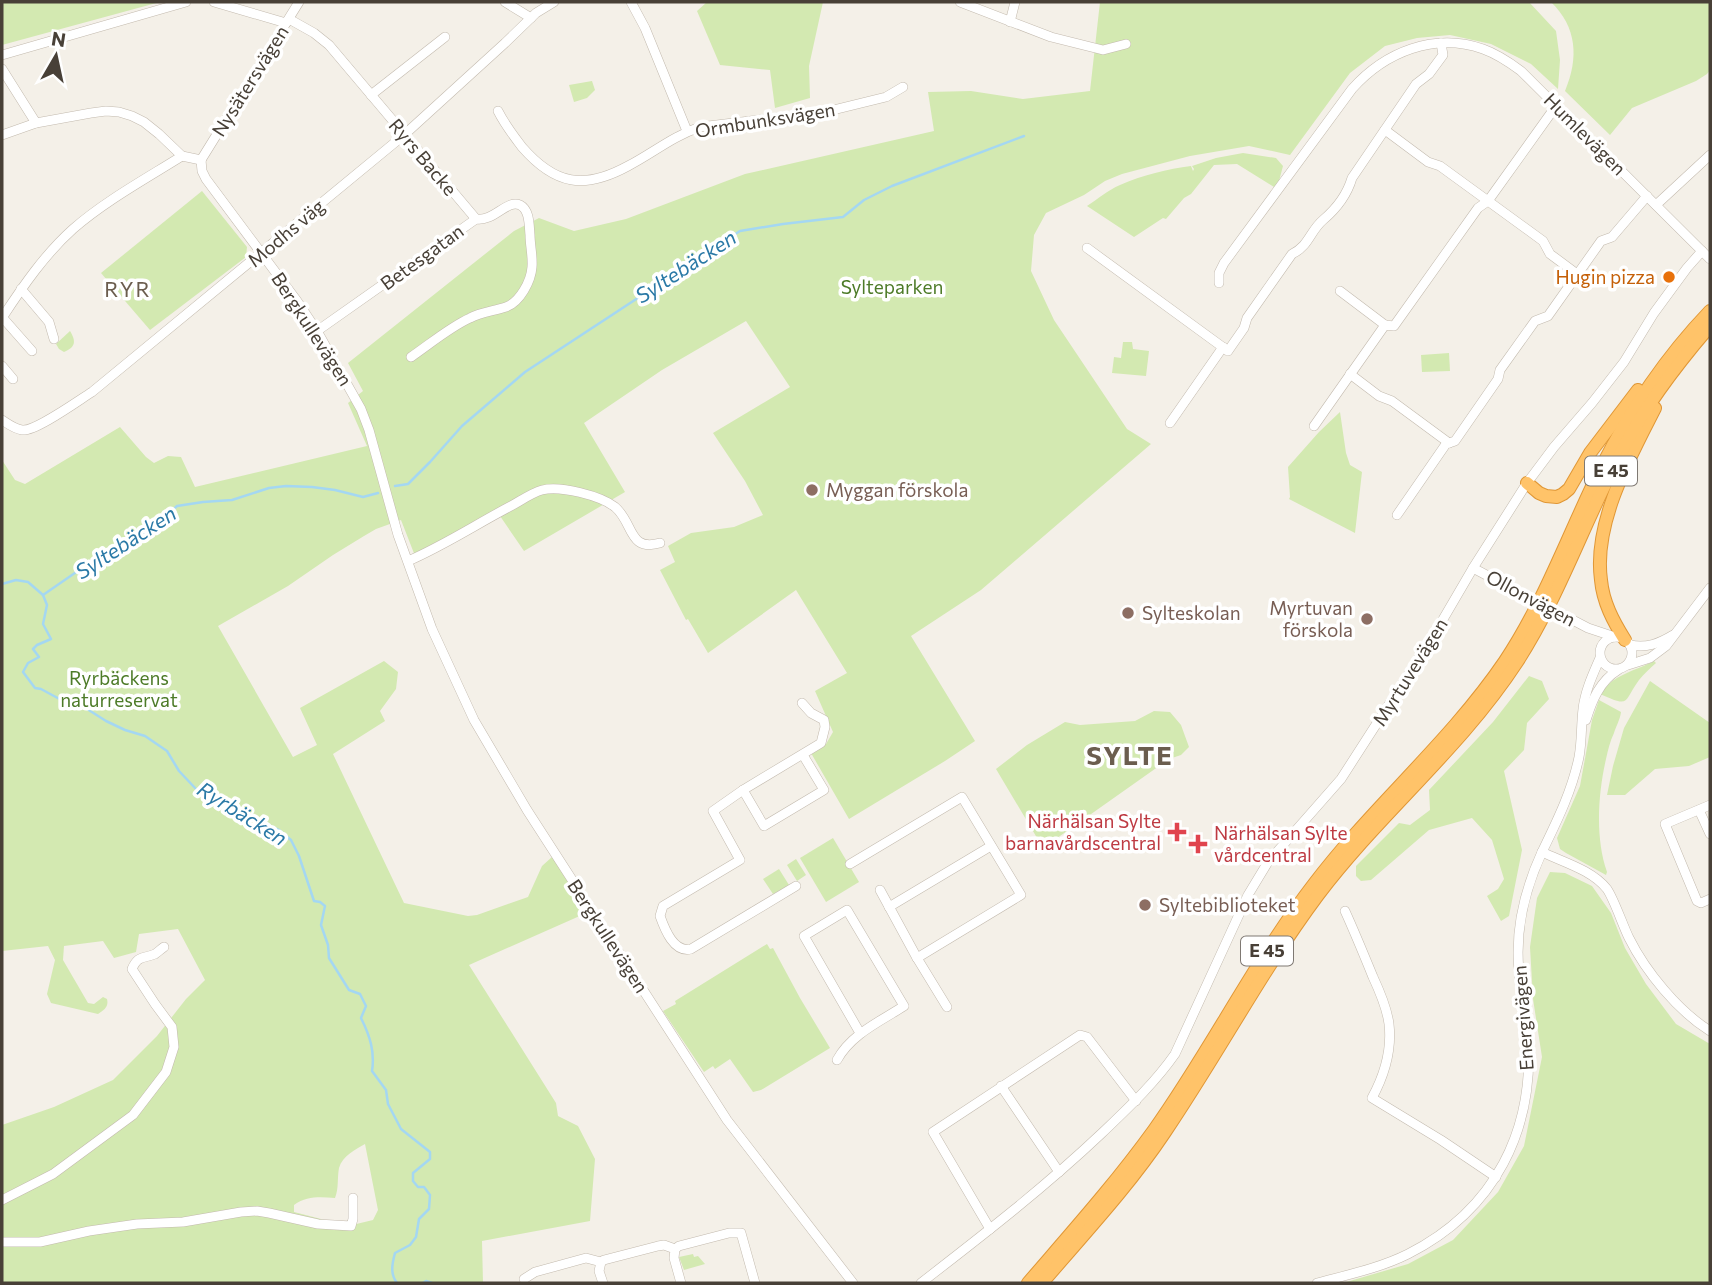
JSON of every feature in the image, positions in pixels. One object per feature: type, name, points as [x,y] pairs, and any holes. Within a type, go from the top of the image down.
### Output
[{"type":"highway","name":"E 45","points":[[1028,1283],[1112,1186],[1155,1129],[1253,971],[1312,885],[1360,827],[1464,715],[1500,668],[1550,581],[1600,470],[1634,408],[1710,311]]},
{"type":"highway","name":"E 45","points":[[1042,1283],[1121,1192],[1163,1135],[1282,946],[1321,892],[1368,834],[1473,721],[1516,664],[1560,585],[1625,445],[1671,364],[1710,326]]},
{"type":"highway","points":[[1527,483],[1546,496],[1557,497],[1563,494],[1569,489],[1590,453],[1644,383],[1671,364]]},
{"type":"highway","points":[[1623,641],[1609,611],[1601,583],[1600,553],[1614,497],[1671,364]]},
{"type":"street","points":[[2,55],[186,2]]},
{"type":"street","name":"Ryrs Backe","points":[[214,2],[287,21],[314,33],[329,45],[476,219]]},
{"type":"street","name":"Nysätersvägen","points":[[201,160],[299,2]]},
{"type":"street","points":[[505,2],[531,18]]},
{"type":"street","name":"Modhs väg","points":[[2,420],[26,431],[92,392],[404,135],[531,18],[554,2]]},
{"type":"street","points":[[631,2],[649,38],[687,131]]},
{"type":"street","points":[[960,2],[1051,37],[1103,50],[1126,44]]},
{"type":"street","points":[[1010,22],[1015,2]]},
{"type":"street","points":[[371,95],[444,37]]},
{"type":"street","points":[[1087,248],[1228,351],[1244,328],[1247,318],[1292,254],[1301,250],[1348,189],[1352,178],[1416,83],[1429,74],[1443,55],[1441,43]]},
{"type":"street","name":"Humlevägen","points":[[1219,283],[1219,273],[1224,262],[1363,77],[1396,54],[1441,43],[1483,49],[1521,71],[1710,259]]},
{"type":"street","points":[[2,69],[36,123]]},
{"type":"street","name":"Ormbunksvägen","points":[[498,111],[506,127],[541,166],[554,175],[583,181],[610,175],[687,131],[712,125],[825,112],[886,97],[903,87]]},
{"type":"street","points":[[1340,291],[1385,325],[1394,326],[1478,208],[1488,201],[1556,106]]},
{"type":"street","points":[[2,135],[36,123],[106,111],[119,112],[144,122],[182,156],[201,160]]},
{"type":"street","points":[[1385,130],[1428,162],[1440,166],[1543,241],[1550,254],[1577,274]]},
{"type":"street","points":[[1656,205],[1710,155]]},
{"type":"street","points":[[32,351],[2,317],[40,264],[72,230],[91,215],[182,156]]},
{"type":"street","name":"Bergkullevägen","points":[[201,160],[206,179],[317,331],[353,395],[369,430],[398,535],[432,629],[474,720],[527,810],[727,1120],[853,1283]]},
{"type":"street","points":[[1397,514],[1446,444],[1455,441],[1535,321],[1548,316],[1601,241],[1612,237],[1647,196]]},
{"type":"street","name":"Betesgatan","points":[[317,331],[476,219],[486,219],[506,206],[519,204],[524,208],[529,222],[532,263],[532,271],[519,298],[512,304],[469,318],[411,357]]},
{"type":"street","name":"Myrtuvevägen","points":[[921,1283],[1059,1172],[1136,1101],[1164,1070],[1175,1054],[1248,895],[1268,862],[1341,779],[1527,483],[1623,362],[1654,313],[1702,251]]},
{"type":"street","points":[[21,289],[49,322],[54,339]]},
{"type":"street","points":[[1314,426],[1385,325]]},
{"type":"street","points":[[1170,423],[1223,347]]},
{"type":"street","points":[[2,366],[13,379]]},
{"type":"street","points":[[1350,374],[1449,443]]},
{"type":"street","points":[[408,561],[542,490],[571,491],[605,502],[622,515],[637,541],[650,546],[660,543]]},
{"type":"street","name":"Ollonvägen","points":[[1473,568],[1588,628],[1623,641]]},
{"type":"street","points":[[1582,732],[1590,709],[1609,675],[1640,662],[1666,646],[1710,588]]},
{"type":"street","name":"Ollonvägen","points":[[1588,628],[1600,653]]},
{"type":"street","points":[[1582,732],[1583,708],[1591,678],[1606,641],[1623,641],[1643,647],[1656,644],[1674,634]]},
{"type":"street","points":[[1623,641],[1632,655],[1628,665]]},
{"type":"street","points":[[1600,653],[1607,667],[1618,670]]},
{"type":"street","points":[[796,886],[686,951],[676,946],[660,916],[663,906],[740,860],[713,811],[821,743],[824,720],[802,704]]},
{"type":"street","name":"Energivägen","points":[[1317,1283],[1407,1254],[1434,1238],[1479,1200],[1506,1160],[1523,1113],[1530,1064],[1519,971],[1521,918],[1533,870],[1573,780],[1582,732]]},
{"type":"street","points":[[743,790],[764,826],[824,790],[803,755]]},
{"type":"street","points":[[850,863],[962,797],[1021,895],[918,958]]},
{"type":"street","points":[[1665,824],[1710,805]]},
{"type":"street","points":[[1699,810],[1710,835]]},
{"type":"street","points":[[1661,814],[1697,901],[1701,903],[1710,899]]},
{"type":"street","points":[[889,907],[991,846]]},
{"type":"street","points":[[1542,852],[1594,877],[1608,890],[1631,942],[1653,976],[1674,1000],[1710,1031]]},
{"type":"street","points":[[880,890],[947,1007]]},
{"type":"street","points":[[837,1060],[860,1033],[904,1006],[847,910],[804,936],[860,1033]]},
{"type":"street","points":[[1345,911],[1387,1012],[1387,1059],[1372,1098],[1496,1177]]},
{"type":"street","points":[[2,1200],[52,1174],[134,1115],[166,1072],[174,1047],[172,1027],[132,969],[142,957],[154,954],[164,947]]},
{"type":"street","points":[[990,1229],[933,1132],[1080,1035],[1087,1037],[1136,1101]]},
{"type":"street","points":[[1000,1086],[1059,1172]]},
{"type":"street","points":[[2,1242],[40,1242],[136,1224],[183,1222],[257,1211],[318,1224],[351,1226],[353,1198]]},
{"type":"street","points":[[521,1266],[524,1281],[535,1272],[586,1258],[601,1262],[658,1246],[675,1249],[729,1233],[741,1233],[755,1283]]},
{"type":"street","points":[[675,1249],[674,1258],[681,1283]]},
{"type":"street","points":[[601,1262],[599,1271],[603,1283]]},
{"type":"green space","points":[[2,2],[160,2],[2,45]]},
{"type":"green space","points":[[707,2],[823,2],[809,66],[810,98],[775,108],[770,70],[720,65],[697,11]]},
{"type":"green space","points":[[1100,2],[1529,2],[1556,31],[1560,60],[1558,89],[1531,64],[1491,44],[1450,35],[1417,38],[1385,46],[1350,73],[1290,155],[1249,146],[1190,156],[1122,174],[1046,213],[1034,235],[1031,271],[1054,320],[1127,429],[1151,444],[981,590],[911,636],[975,741],[849,819],[811,753],[826,744],[833,732],[815,691],[847,673],[796,590],[708,653],[688,619],[686,620],[660,570],[675,562],[668,546],[691,533],[734,527],[763,515],[745,481],[713,433],[790,387],[746,321],[662,370],[584,423],[625,492],[524,551],[500,516],[417,561],[401,520],[376,529],[288,586],[218,626],[293,757],[317,745],[300,708],[384,661],[398,672],[396,689],[380,711],[385,721],[333,754],[404,903],[468,916],[477,915],[528,897],[542,866],[552,857],[591,911],[469,965],[556,1103],[558,1116],[578,1126],[595,1159],[590,1221],[482,1241],[483,1283],[2,1283],[2,1125],[54,1107],[113,1080],[157,1036],[205,980],[178,929],[139,934],[136,952],[114,958],[103,941],[64,946],[63,960],[88,1003],[94,1004],[103,997],[107,999],[107,1006],[98,1014],[51,1003],[47,994],[55,960],[48,946],[2,951],[2,460],[15,480],[25,484],[120,427],[154,463],[168,456],[181,457],[195,487],[367,446],[348,403],[363,391],[348,363],[514,231],[539,218],[574,231],[626,219],[745,174],[934,131],[928,92],[971,91],[1023,99],[1090,91]],"holes":[[[365,1144],[378,1210],[373,1220],[348,1226],[294,1212],[294,1205],[318,1197],[335,1198],[339,1168],[343,1160]]]},
{"type":"green space","points":[[1551,2],[1710,2],[1710,70],[1696,81],[1632,108],[1610,135],[1565,91],[1572,67],[1573,44],[1566,22]]},
{"type":"green space","points":[[592,81],[595,90],[587,98],[574,102],[569,85]]},
{"type":"green space","points":[[1243,153],[1276,158],[1283,166],[1279,181],[1274,187],[1237,164],[1214,165],[1166,219],[1163,218],[1134,237],[1087,206],[1111,189],[1137,178],[1191,166],[1193,171],[1192,166]]},
{"type":"green space","points":[[202,191],[247,247],[246,257],[150,330],[101,273]]},
{"type":"green space","points":[[70,331],[74,343],[64,352],[56,344]]},
{"type":"green space","points":[[1123,342],[1132,342],[1133,349],[1149,351],[1146,376],[1112,373],[1114,357],[1121,358]]},
{"type":"green space","points":[[1449,353],[1450,371],[1422,372],[1421,355]]},
{"type":"green space","points":[[1340,412],[1350,465],[1362,472],[1355,533],[1289,499],[1288,467]]},
{"type":"green space","points":[[1654,661],[1656,663],[1622,702],[1600,694],[1617,678]]},
{"type":"green space","points":[[1529,676],[1542,681],[1549,699],[1527,723],[1524,750],[1504,771],[1522,850],[1509,916],[1501,921],[1487,896],[1498,889],[1504,879],[1492,840],[1472,818],[1429,830],[1371,880],[1361,881],[1356,876],[1356,866],[1399,823],[1410,825],[1430,810],[1429,790],[1493,722]]},
{"type":"green space","points":[[1650,681],[1710,723],[1710,757],[1689,766],[1655,769],[1625,795],[1607,795],[1624,728]]},
{"type":"green space","points":[[1599,700],[1621,712],[1611,739],[1600,801],[1599,831],[1606,875],[1560,849],[1557,838],[1580,786],[1592,720]]},
{"type":"green space","points":[[1154,711],[1170,712],[1181,725],[1189,747],[1043,848],[996,769],[1027,745],[1065,722],[1080,725],[1135,721]]},
{"type":"green space","points":[[833,838],[859,882],[826,902],[800,858]]},
{"type":"green space","points":[[796,859],[806,875],[797,881],[787,865]]},
{"type":"green space","points":[[779,869],[789,885],[773,894],[763,879]]},
{"type":"green space","points":[[1550,872],[1565,873],[1592,886],[1611,913],[1625,948],[1646,984],[1676,1024],[1710,1044],[1710,1283],[1343,1283],[1408,1264],[1453,1240],[1498,1192],[1524,1146],[1542,1057],[1533,999],[1530,947],[1537,898]]},
{"type":"green space","points":[[767,944],[770,949],[773,948],[830,1048],[761,1090],[753,1092],[730,1059],[715,1069],[713,1066],[704,1072],[663,1011]]},
{"type":"green space","points":[[693,1254],[705,1264],[684,1270],[679,1257]]},
{"type":"waterway","name":"Syltebäcken","points":[[395,486],[408,484],[462,426],[525,372],[740,231],[843,217],[864,200],[892,186],[1024,136]]},
{"type":"waterway","name":"Syltebäcken","points":[[43,595],[85,566],[140,536],[177,506],[232,500],[269,488],[286,486],[335,490],[363,497],[378,493]]},
{"type":"waterway","name":"Ryrbäcken","points":[[2,584],[16,580],[28,582],[43,595],[47,605],[43,624],[51,639],[33,649],[39,657],[28,663],[23,672],[35,688],[65,702],[84,707],[125,730],[145,736],[167,751],[179,771],[196,789],[279,830],[291,840],[314,901],[325,906],[321,925],[329,958],[349,990],[360,994],[366,1006],[361,1018],[371,1044],[372,1071],[386,1090],[388,1104],[401,1129],[430,1152],[430,1159],[413,1173],[413,1181],[418,1187],[424,1187],[430,1195],[429,1209],[419,1219],[416,1237],[410,1245],[395,1253],[392,1269],[397,1283]]},
{"type":"waterway","name":"Ryrbäcken","points":[[423,1283],[432,1283]]},
{"type":"place","name":"Hugin pizza","points":[[1669,277]]},
{"type":"place","name":"Myggan förskola","points":[[812,490]]},
{"type":"place","name":"Sylteskolan","points":[[1128,613]]},
{"type":"place","name":"Myrtuvan förskola","points":[[1367,619]]},
{"type":"place","name":"Närhälsan Sylte barnavårdscentral","points":[[1177,832]]},
{"type":"place","name":"Närhälsan Sylte vårdcentral","points":[[1198,844]]},
{"type":"place","name":"Syltebiblioteket","points":[[1145,905]]},
{"type":"district","name":"RYR","points":[[128,290]]},
{"type":"district","name":"SYLTE","points":[[1130,756]]},
{"type":"park label","name":"Sylteparken","points":[[892,287]]},
{"type":"park label","name":"Ryrbäckens naturreservat","points":[[119,689]]}]
